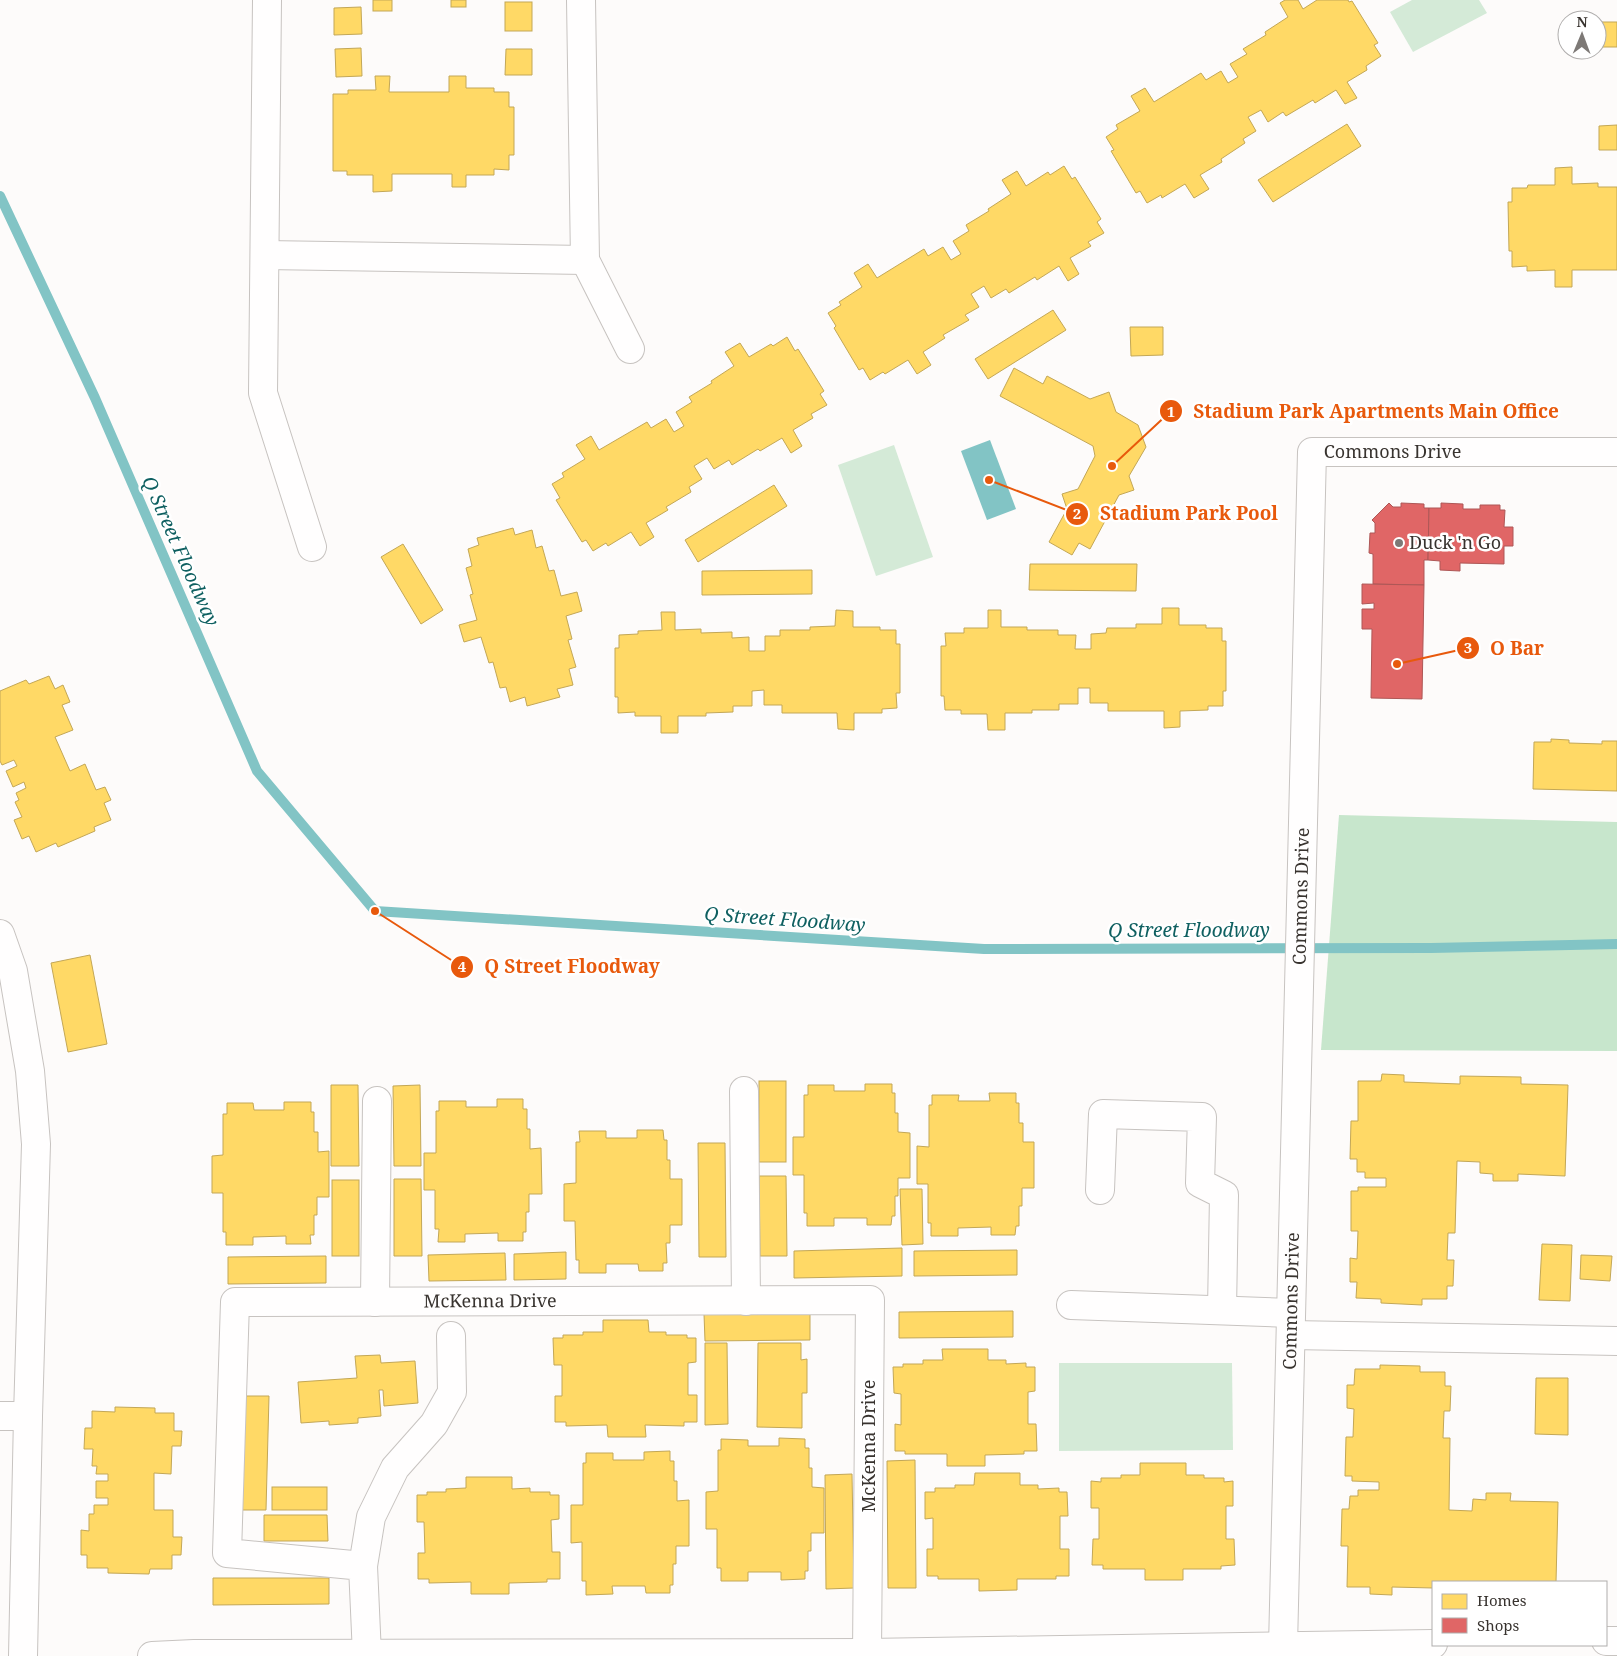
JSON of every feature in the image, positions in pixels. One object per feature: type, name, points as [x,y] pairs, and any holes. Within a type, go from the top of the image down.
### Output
[{"type":"street","points":[[267,0],[263,393],[312,547]]},
{"type":"street","points":[[581,0],[585,260],[630,349]]},
{"type":"street","points":[[264,255],[585,260]]},
{"type":"street","name":"Commons Drive","points":[[1283,1646],[1312,452],[1617,452]]},
{"type":"street","points":[[0,934],[6,972],[30,1071],[36,1144],[23,1656]]},
{"type":"street","points":[[744,1091],[746,1301]]},
{"type":"street","points":[[375,1302],[377,1101]]},
{"type":"street","points":[[1100,1190],[1103,1114],[1202,1117],[1200,1183],[1224,1195],[1222,1310]]},
{"type":"street","name":"McKenna Drive","points":[[363,1566],[227,1553],[234,1302],[870,1300],[867,1653]]},
{"type":"street","points":[[1071,1305],[1222,1310],[1291,1324],[1617,1341]]},
{"type":"street","points":[[367,1655],[363,1566],[371,1517],[395,1468],[434,1424],[452,1392],[451,1336]]},
{"type":"street","points":[[0,1416],[28,1416]]},
{"type":"street","points":[[152,1656],[944,1654],[1432,1644]]},
{"type":"green space","points":[[1412,0],[1479,0],[1487,13],[1413,52],[1390,12]]},
{"type":"green space","points":[[894,445],[933,557],[876,576],[838,465]]},
{"type":"green space","points":[[1339,815],[1617,822],[1617,1051],[1321,1050]]},
{"type":"green space","points":[[1059,1363],[1232,1363],[1233,1450],[1059,1451]]},
{"type":"water","points":[[990,440],[1016,509],[987,520],[961,451]]},
{"type":"building: Homes","points":[[373,0],[392,0],[392,11],[373,11]]},
{"type":"building: Homes","points":[[451,0],[466,0],[466,7],[451,7]]},
{"type":"building: Homes","points":[[1285,0],[1298,0],[1303,9],[1317,0],[1352,1],[1378,43],[1374,45],[1381,56],[1366,66],[1367,70],[1347,82],[1357,98],[1345,104],[1336,90],[1315,103],[1313,100],[1286,116],[1283,112],[1268,122],[1261,110],[1248,117],[1256,131],[1243,139],[1245,143],[1221,159],[1222,162],[1200,175],[1209,189],[1194,198],[1185,184],[1162,198],[1161,195],[1147,203],[1140,191],[1136,193],[1111,151],[1114,150],[1106,137],[1118,129],[1116,125],[1140,111],[1131,96],[1145,88],[1154,102],[1201,73],[1206,80],[1221,71],[1228,83],[1238,77],[1230,64],[1247,54],[1243,49],[1266,35],[1265,32],[1288,17],[1280,3]]},
{"type":"building: Homes","points":[[505,2],[532,2],[532,31],[505,31]]},
{"type":"building: Homes","points":[[361,7],[362,34],[334,35],[334,8]]},
{"type":"building: Homes","points":[[1607,22],[1617,22],[1617,47],[1607,47]]},
{"type":"building: Homes","points":[[361,48],[362,76],[336,77],[335,49]]},
{"type":"building: Homes","points":[[506,49],[532,49],[532,75],[505,75]]},
{"type":"building: Homes","points":[[375,76],[390,76],[389,92],[449,92],[449,76],[466,76],[466,88],[494,88],[494,92],[509,92],[509,107],[514,107],[514,155],[509,155],[509,170],[494,169],[494,175],[466,175],[466,187],[452,187],[452,174],[392,174],[392,191],[373,192],[373,175],[347,175],[347,171],[333,171],[333,94],[348,94],[348,90],[376,90]]},
{"type":"building: Homes","points":[[1347,124],[1361,146],[1273,202],[1258,180]]},
{"type":"building: Homes","points":[[1617,125],[1617,150],[1599,150],[1599,126]]},
{"type":"building: Homes","points":[[1064,166],[1072,179],[1075,177],[1101,219],[1097,222],[1104,233],[1088,242],[1091,246],[1070,258],[1079,274],[1068,281],[1059,266],[1037,280],[1035,277],[1009,293],[1006,289],[991,298],[984,286],[971,294],[979,307],[965,315],[969,320],[943,335],[945,338],[923,352],[931,365],[917,374],[908,360],[885,374],[883,372],[870,380],[863,368],[859,370],[834,328],[836,326],[828,313],[841,305],[839,302],[862,287],[854,273],[868,264],[877,278],[924,249],[928,256],[943,247],[951,260],[961,254],[953,241],[969,231],[966,225],[989,211],[988,209],[1011,194],[1002,180],[1017,171],[1026,186],[1048,172],[1050,175]]},
{"type":"building: Homes","points":[[1572,167],[1572,184],[1598,183],[1598,187],[1617,187],[1617,270],[1572,270],[1572,287],[1555,287],[1555,270],[1527,271],[1527,266],[1512,267],[1512,251],[1509,251],[1508,202],[1512,202],[1512,188],[1527,188],[1528,185],[1555,185],[1555,168]]},
{"type":"building: Homes","points":[[1053,310],[1066,330],[988,379],[975,359]]},
{"type":"building: Homes","points":[[1130,327],[1163,327],[1163,355],[1131,356]]},
{"type":"building: Homes","points":[[787,337],[795,351],[798,349],[824,391],[820,394],[827,405],[811,414],[813,418],[793,430],[802,446],[791,453],[782,438],[760,451],[758,449],[732,465],[729,460],[714,469],[707,458],[694,466],[702,479],[689,487],[691,492],[666,507],[668,510],[646,523],[654,537],[640,546],[631,532],[608,546],[606,543],[593,551],[586,540],[582,542],[556,500],[560,498],[552,484],[564,477],[562,473],[585,459],[576,445],[591,436],[599,450],[647,422],[651,428],[666,419],[674,432],[684,426],[676,412],[692,402],[689,397],[712,383],[711,381],[734,366],[725,352],[740,343],[749,357]]},
{"type":"building: Homes","points":[[1014,368],[1043,384],[1047,376],[1090,399],[1109,392],[1116,412],[1138,425],[1146,447],[1129,476],[1134,490],[1119,495],[1090,549],[1079,543],[1072,555],[1049,542],[1067,509],[1062,494],[1078,489],[1095,456],[1093,446],[1000,396]]},
{"type":"building: Homes","points":[[774,485],[787,506],[698,562],[685,540]]},
{"type":"building: Homes","points":[[513,528],[515,535],[532,530],[536,548],[542,546],[549,571],[554,570],[561,596],[577,592],[582,611],[566,616],[572,639],[568,640],[576,667],[569,669],[573,685],[557,689],[560,697],[527,706],[525,697],[510,702],[506,687],[500,688],[493,662],[489,663],[481,637],[464,642],[459,625],[477,620],[470,595],[473,594],[466,568],[472,566],[468,549],[479,545],[477,538]]},
{"type":"building: Homes","points":[[403,544],[443,610],[421,624],[381,557]]},
{"type":"building: Homes","points":[[1030,564],[1137,564],[1136,591],[1029,590]]},
{"type":"building: Homes","points":[[812,570],[812,594],[702,595],[702,571]]},
{"type":"building: Homes","points":[[1162,608],[1179,608],[1179,625],[1206,625],[1206,628],[1222,628],[1222,641],[1226,641],[1226,691],[1223,691],[1223,706],[1208,706],[1208,710],[1180,711],[1180,727],[1164,728],[1164,711],[1108,711],[1108,703],[1090,703],[1090,688],[1078,688],[1078,704],[1059,704],[1059,710],[1005,713],[1005,730],[988,730],[987,714],[961,714],[961,710],[945,710],[944,696],[941,696],[941,646],[946,646],[945,633],[964,633],[964,628],[988,628],[988,610],[1001,610],[1001,627],[1027,627],[1027,630],[1058,630],[1058,635],[1076,635],[1075,649],[1091,649],[1091,634],[1106,633],[1107,628],[1136,628],[1136,624],[1162,624]]},
{"type":"building: Homes","points":[[836,610],[853,611],[853,627],[880,627],[880,630],[896,630],[896,644],[900,644],[900,693],[896,693],[897,708],[882,709],[882,713],[854,713],[854,730],[838,729],[837,713],[782,713],[782,705],[764,705],[764,690],[752,691],[752,706],[733,706],[733,712],[706,713],[706,716],[678,716],[678,733],[661,733],[661,716],[635,716],[635,712],[618,713],[618,697],[615,697],[615,648],[619,648],[619,635],[638,634],[638,631],[662,630],[661,612],[675,612],[675,630],[701,629],[701,633],[732,632],[732,638],[749,637],[749,651],[765,651],[765,636],[780,636],[780,630],[810,630],[810,627],[835,626]]},
{"type":"building: Homes","points":[[49,676],[55,689],[63,685],[70,702],[62,705],[73,730],[55,737],[70,771],[85,764],[96,790],[105,787],[111,800],[104,803],[111,820],[94,827],[95,831],[58,847],[56,843],[36,852],[29,836],[22,839],[14,820],[22,817],[15,802],[19,800],[16,793],[26,788],[24,782],[13,787],[6,771],[17,766],[14,760],[2,765],[0,761],[0,691],[26,680],[29,684]]},
{"type":"building: Homes","points":[[1551,739],[1569,740],[1569,743],[1602,744],[1602,741],[1617,741],[1617,791],[1533,789],[1534,742],[1551,742]]},
{"type":"building: Homes","points":[[90,955],[107,1044],[68,1052],[51,963]]},
{"type":"building: Homes","points":[[1382,1074],[1404,1075],[1404,1082],[1460,1084],[1460,1076],[1521,1077],[1521,1084],[1568,1085],[1565,1176],[1518,1174],[1518,1181],[1493,1181],[1493,1174],[1480,1173],[1480,1162],[1457,1161],[1455,1233],[1448,1233],[1447,1260],[1454,1260],[1453,1286],[1447,1286],[1447,1299],[1422,1299],[1422,1305],[1381,1303],[1381,1299],[1356,1298],[1357,1282],[1350,1282],[1350,1258],[1357,1259],[1358,1231],[1351,1231],[1351,1191],[1358,1191],[1358,1187],[1386,1187],[1386,1178],[1365,1178],[1365,1172],[1357,1172],[1357,1159],[1350,1159],[1351,1121],[1358,1121],[1358,1081],[1381,1081]]},
{"type":"building: Homes","points":[[759,1081],[786,1081],[786,1162],[759,1162]]},
{"type":"building: Homes","points":[[865,1084],[892,1084],[892,1093],[895,1093],[895,1113],[898,1113],[898,1132],[910,1133],[910,1178],[898,1178],[898,1196],[895,1196],[895,1216],[892,1216],[891,1225],[867,1225],[867,1218],[834,1218],[834,1226],[807,1226],[807,1213],[804,1213],[804,1175],[793,1175],[793,1137],[804,1137],[804,1095],[808,1095],[808,1085],[834,1085],[834,1091],[865,1091]]},
{"type":"building: Homes","points":[[331,1085],[358,1085],[359,1166],[331,1166]]},
{"type":"building: Homes","points":[[420,1085],[421,1166],[394,1166],[393,1086]]},
{"type":"building: Homes","points":[[989,1093],[1016,1093],[1016,1103],[1019,1103],[1019,1123],[1023,1123],[1023,1142],[1034,1142],[1034,1188],[1022,1188],[1022,1206],[1019,1206],[1019,1226],[1016,1226],[1015,1235],[991,1235],[991,1227],[958,1228],[958,1236],[931,1236],[931,1223],[928,1223],[928,1184],[917,1184],[917,1146],[929,1147],[929,1105],[932,1105],[932,1095],[959,1095],[958,1101],[990,1101]]},
{"type":"building: Homes","points":[[497,1099],[523,1099],[523,1109],[527,1109],[527,1129],[530,1129],[530,1149],[541,1148],[542,1194],[529,1194],[529,1212],[526,1212],[526,1232],[523,1232],[523,1241],[498,1241],[498,1233],[465,1234],[465,1242],[438,1242],[439,1229],[435,1229],[435,1190],[424,1190],[424,1153],[436,1153],[436,1111],[439,1111],[439,1101],[466,1101],[466,1107],[497,1107]]},
{"type":"building: Homes","points":[[284,1102],[311,1102],[311,1112],[314,1112],[314,1132],[318,1132],[318,1152],[329,1151],[329,1197],[317,1197],[317,1215],[314,1215],[314,1235],[310,1235],[311,1244],[286,1244],[286,1236],[253,1237],[253,1245],[226,1245],[226,1232],[223,1232],[223,1193],[212,1193],[212,1156],[223,1155],[223,1114],[227,1114],[227,1103],[253,1103],[254,1110],[284,1110]]},
{"type":"building: Homes","points":[[637,1130],[663,1130],[664,1140],[667,1140],[667,1160],[670,1160],[670,1179],[682,1179],[682,1225],[670,1225],[670,1243],[666,1243],[667,1263],[663,1263],[663,1271],[639,1271],[638,1264],[606,1264],[606,1273],[579,1273],[579,1260],[576,1260],[575,1221],[564,1221],[564,1184],[576,1183],[576,1142],[580,1142],[579,1131],[606,1131],[606,1138],[637,1138]]},
{"type":"building: Homes","points":[[698,1143],[725,1143],[726,1257],[699,1257]]},
{"type":"building: Homes","points":[[759,1176],[786,1176],[787,1256],[760,1256]]},
{"type":"building: Homes","points":[[394,1179],[421,1179],[422,1256],[394,1256]]},
{"type":"building: Homes","points":[[332,1180],[359,1180],[359,1256],[332,1256]]},
{"type":"building: Homes","points":[[900,1189],[922,1189],[923,1244],[902,1245]]},
{"type":"building: Homes","points":[[1542,1244],[1572,1245],[1570,1301],[1539,1300]]},
{"type":"building: Homes","points":[[902,1248],[902,1276],[794,1278],[794,1251]]},
{"type":"building: Homes","points":[[1017,1250],[1017,1275],[914,1276],[914,1251]]},
{"type":"building: Homes","points":[[566,1252],[566,1279],[514,1280],[514,1254]]},
{"type":"building: Homes","points":[[505,1253],[506,1280],[429,1281],[428,1255]]},
{"type":"building: Homes","points":[[1581,1255],[1612,1256],[1610,1281],[1580,1279]]},
{"type":"building: Homes","points":[[326,1256],[326,1283],[228,1284],[228,1257]]},
{"type":"building: Homes","points":[[1013,1311],[1013,1337],[899,1338],[899,1312]]},
{"type":"building: Homes","points":[[810,1313],[810,1340],[705,1341],[704,1314]]},
{"type":"building: Homes","points":[[603,1320],[648,1320],[649,1332],[666,1332],[666,1335],[687,1335],[687,1338],[696,1338],[696,1362],[688,1363],[688,1395],[697,1395],[697,1422],[684,1422],[684,1426],[645,1425],[646,1437],[608,1437],[607,1425],[566,1426],[566,1422],[555,1422],[555,1396],[562,1396],[562,1365],[554,1365],[553,1338],[563,1338],[563,1335],[583,1335],[583,1332],[603,1332]]},
{"type":"building: Homes","points":[[705,1343],[727,1343],[728,1424],[705,1425]]},
{"type":"building: Homes","points":[[758,1343],[801,1343],[801,1360],[807,1359],[807,1393],[802,1393],[802,1428],[757,1427]]},
{"type":"building: Homes","points":[[942,1349],[988,1349],[988,1360],[1006,1360],[1006,1364],[1026,1363],[1026,1367],[1035,1367],[1035,1391],[1028,1392],[1028,1424],[1036,1424],[1037,1451],[1024,1451],[1024,1454],[985,1455],[985,1466],[947,1466],[947,1454],[905,1454],[905,1451],[895,1451],[895,1424],[901,1425],[901,1394],[894,1393],[893,1367],[903,1367],[903,1364],[923,1364],[923,1360],[943,1360]]},
{"type":"building: Homes","points":[[380,1355],[381,1363],[415,1361],[418,1403],[384,1406],[383,1390],[379,1390],[381,1416],[358,1418],[358,1423],[329,1425],[329,1421],[301,1423],[298,1382],[357,1378],[355,1356]]},
{"type":"building: Homes","points":[[1380,1365],[1420,1366],[1420,1372],[1445,1372],[1445,1386],[1451,1386],[1450,1411],[1444,1411],[1443,1438],[1450,1438],[1449,1510],[1472,1511],[1473,1499],[1486,1500],[1486,1493],[1511,1493],[1510,1501],[1558,1502],[1556,1581],[1432,1581],[1432,1588],[1392,1587],[1392,1595],[1370,1594],[1370,1587],[1347,1587],[1348,1546],[1341,1546],[1342,1509],[1349,1509],[1350,1496],[1358,1496],[1358,1490],[1379,1490],[1379,1482],[1352,1481],[1352,1476],[1345,1476],[1346,1437],[1353,1437],[1354,1409],[1347,1408],[1347,1385],[1354,1385],[1355,1369],[1380,1369]]},
{"type":"building: Homes","points":[[1536,1378],[1568,1378],[1568,1435],[1535,1434]]},
{"type":"building: Homes","points":[[242,1396],[269,1396],[266,1510],[239,1510]]},
{"type":"building: Homes","points":[[115,1407],[155,1408],[155,1413],[174,1413],[174,1431],[182,1431],[181,1446],[172,1446],[171,1474],[154,1473],[154,1510],[173,1510],[173,1537],[182,1537],[181,1555],[172,1555],[172,1569],[150,1569],[149,1574],[108,1573],[108,1568],[87,1568],[87,1555],[81,1555],[81,1530],[89,1531],[89,1514],[94,1514],[94,1505],[108,1505],[108,1498],[96,1498],[96,1481],[108,1481],[108,1474],[96,1474],[97,1466],[92,1466],[93,1449],[84,1449],[85,1428],[92,1428],[92,1411],[115,1412]]},
{"type":"building: Homes","points":[[779,1438],[805,1439],[805,1448],[809,1448],[809,1468],[812,1468],[812,1487],[824,1488],[824,1533],[811,1533],[811,1551],[808,1551],[808,1571],[805,1571],[805,1579],[781,1580],[781,1572],[748,1572],[748,1581],[721,1581],[721,1568],[717,1568],[717,1529],[706,1529],[706,1492],[718,1491],[718,1450],[721,1450],[721,1439],[748,1440],[748,1446],[779,1446]]},
{"type":"building: Homes","points":[[670,1451],[670,1461],[674,1461],[674,1481],[677,1481],[677,1501],[689,1500],[689,1546],[676,1546],[676,1564],[673,1564],[673,1585],[670,1585],[670,1593],[646,1593],[645,1586],[612,1586],[613,1594],[586,1595],[586,1581],[582,1581],[582,1542],[571,1543],[571,1505],[583,1505],[583,1463],[586,1463],[586,1453],[613,1453],[613,1460],[644,1460],[644,1452]]},
{"type":"building: Homes","points":[[915,1460],[916,1588],[888,1588],[887,1461]]},
{"type":"building: Homes","points":[[1140,1463],[1186,1463],[1186,1475],[1204,1475],[1204,1478],[1224,1478],[1224,1482],[1233,1481],[1233,1506],[1226,1506],[1226,1539],[1234,1539],[1235,1565],[1221,1566],[1221,1569],[1183,1569],[1183,1580],[1145,1580],[1145,1569],[1103,1569],[1103,1565],[1092,1565],[1093,1539],[1099,1539],[1099,1508],[1091,1508],[1091,1481],[1101,1482],[1101,1478],[1121,1478],[1121,1475],[1140,1475]]},
{"type":"building: Homes","points":[[975,1473],[1020,1473],[1020,1485],[1038,1485],[1038,1489],[1059,1488],[1059,1492],[1067,1492],[1068,1516],[1060,1516],[1060,1549],[1069,1549],[1069,1576],[1056,1576],[1056,1579],[1017,1579],[1017,1590],[979,1591],[979,1579],[938,1579],[938,1576],[927,1576],[927,1549],[933,1549],[933,1518],[925,1519],[925,1492],[935,1492],[935,1488],[955,1488],[955,1485],[974,1485]]},
{"type":"building: Homes","points":[[852,1474],[854,1588],[826,1589],[825,1475]]},
{"type":"building: Homes","points":[[466,1477],[512,1477],[512,1489],[530,1488],[530,1492],[550,1492],[550,1495],[559,1495],[559,1519],[551,1520],[552,1552],[560,1552],[560,1579],[547,1579],[547,1582],[509,1583],[509,1594],[471,1594],[471,1582],[429,1583],[429,1579],[418,1579],[418,1553],[425,1553],[424,1522],[417,1522],[417,1495],[427,1495],[427,1492],[446,1492],[446,1489],[466,1488]]},
{"type":"building: Homes","points":[[272,1487],[327,1487],[327,1510],[272,1510]]},
{"type":"building: Homes","points":[[264,1515],[327,1515],[328,1541],[264,1541]]},
{"type":"building: Homes","points":[[213,1578],[329,1578],[329,1604],[213,1605]]},
{"type":"building: Shops","name":"Duck 'n Go","points":[[1389,503],[1393,507],[1401,507],[1401,503],[1424,504],[1424,508],[1429,508],[1428,560],[1424,560],[1424,585],[1373,584],[1373,554],[1369,553],[1370,533],[1375,533],[1375,523],[1372,520]]},
{"type":"building: Shops","points":[[1441,503],[1463,504],[1463,509],[1480,509],[1480,505],[1500,505],[1500,510],[1505,510],[1504,527],[1513,527],[1513,546],[1504,546],[1504,564],[1460,563],[1460,571],[1440,570],[1440,561],[1428,560],[1429,508],[1441,508]]},
{"type":"building: Shops","points":[[1362,584],[1424,585],[1422,699],[1371,698],[1372,629],[1362,629],[1362,609],[1374,609],[1374,603],[1362,604]]},
{"type":"waterway","name":"Q Street Floodway","points":[[0,196],[95,398],[257,771],[375,911],[984,949],[1431,948],[1617,944]]},
{"type":"place","name":"Stadium Park Apartments Main Office","points":[[1112,466]]},
{"type":"place","name":"Stadium Park Pool","points":[[989,480]]},
{"type":"place","name":"Duck 'n Go","points":[[1399,543]]},
{"type":"place","name":"O Bar","points":[[1397,664]]},
{"type":"place","name":"Q Street Floodway","points":[[375,911]]}]
